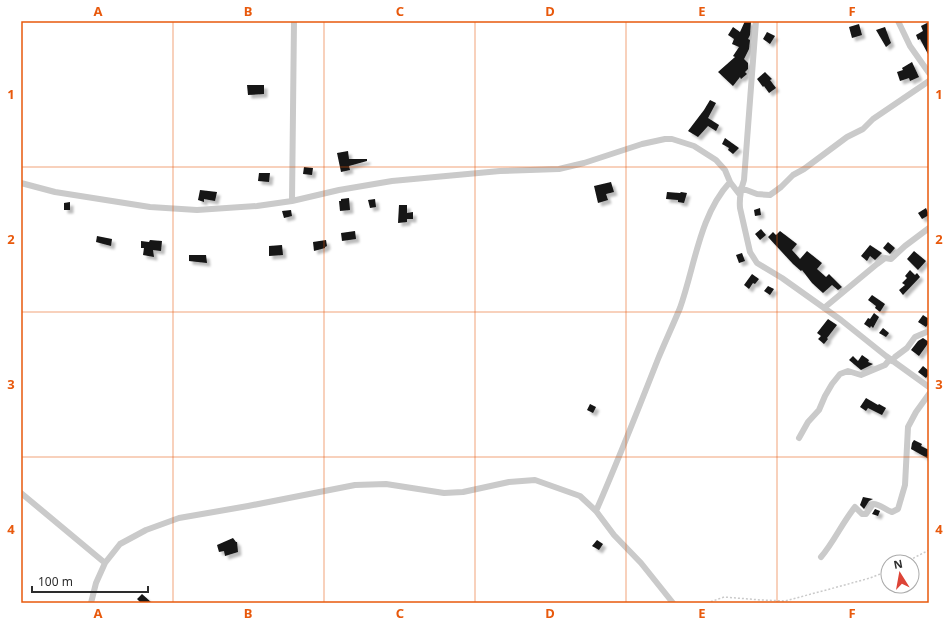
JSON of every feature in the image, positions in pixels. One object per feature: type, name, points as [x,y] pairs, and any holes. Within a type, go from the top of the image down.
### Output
[{"type":"street","points":[[292,201],[294,21]]},
{"type":"street","points":[[756,21],[744,180],[740,195],[740,208],[750,252],[757,263],[782,278],[824,308],[891,360],[929,387]]},
{"type":"street","points":[[898,21],[910,46],[929,74]]},
{"type":"street","points":[[741,188],[757,194],[770,195],[793,175],[804,169],[847,137],[863,130],[873,119],[929,81]]},
{"type":"street","points":[[21,183],[55,192],[158,208],[198,210],[257,206],[292,201],[339,190],[392,181],[500,171],[559,168],[584,163],[642,144],[672,139],[694,146],[716,160],[725,170],[730,182],[740,195]]},
{"type":"street","points":[[596,511],[640,408],[680,308],[702,232],[716,201],[730,182]]},
{"type":"street","points":[[824,308],[864,274],[885,258],[891,259],[905,246],[929,228]]},
{"type":"street","points":[[799,438],[808,422],[819,410],[828,390],[840,374],[848,371],[861,375],[885,365],[907,348],[914,336],[929,331]]},
{"type":"street","points":[[821,558],[848,516],[855,508],[862,514],[866,514],[873,504],[882,505],[886,510],[892,512],[898,509],[906,485],[908,427],[916,412],[929,394]]},
{"type":"street","points":[[91,603],[96,583],[105,563],[120,544],[146,530],[179,518],[355,485],[386,484],[444,492],[463,492],[509,482],[535,480],[580,496],[596,511],[614,535],[641,563],[673,603]]},
{"type":"street","points":[[21,493],[105,563]]},
{"type":"path","points":[[920,555],[929,550]]},
{"type":"path","points":[[707,603],[724,596],[785,601],[880,574]]},
{"type":"building","points":[[745,21],[751,21],[750,35],[748,39],[750,40],[749,49],[744,59],[748,63],[748,69],[745,72],[747,74],[741,79],[740,77],[733,86],[718,72],[735,57],[733,56],[739,47],[732,44],[734,39],[728,35],[733,27],[740,32]]},
{"type":"building","points":[[929,22],[929,56],[920,39],[918,40],[916,35],[923,31],[921,26]]},
{"type":"building","points":[[859,24],[862,35],[852,38],[849,27]]},
{"type":"building","points":[[885,27],[891,43],[886,47],[876,30]]},
{"type":"building","points":[[767,32],[775,36],[770,44],[763,39]]},
{"type":"building","points":[[912,62],[919,77],[910,81],[909,78],[900,81],[897,72],[903,70],[902,68]]},
{"type":"building","points":[[765,72],[772,79],[770,80],[776,88],[769,93],[757,79]]},
{"type":"building","points":[[247,85],[264,85],[264,94],[248,95]]},
{"type":"building","points":[[710,100],[716,103],[708,118],[719,125],[716,131],[708,126],[698,137],[688,131]]},
{"type":"building","points":[[725,138],[739,148],[733,154],[728,150],[729,148],[722,144]]},
{"type":"building","points":[[348,151],[349,159],[367,159],[367,161],[349,166],[350,170],[341,172],[337,153]]},
{"type":"building","points":[[304,167],[313,168],[312,175],[303,174]]},
{"type":"building","points":[[259,173],[270,173],[269,182],[258,181]]},
{"type":"building","points":[[611,182],[614,192],[606,194],[608,200],[598,203],[594,186]]},
{"type":"building","points":[[200,190],[217,192],[215,201],[204,199],[204,202],[198,200]]},
{"type":"building","points":[[667,192],[687,193],[684,203],[678,202],[678,200],[666,199]]},
{"type":"building","points":[[349,198],[350,210],[340,211],[339,201],[341,201],[341,199]]},
{"type":"building","points":[[375,199],[376,207],[370,208],[368,200]]},
{"type":"building","points":[[70,202],[70,210],[64,210],[64,203]]},
{"type":"building","points":[[399,205],[407,205],[407,213],[413,212],[413,219],[407,219],[407,222],[398,223]]},
{"type":"building","points":[[760,208],[761,215],[755,216],[754,210]]},
{"type":"building","points":[[926,208],[929,215],[922,219],[918,213]]},
{"type":"building","points":[[291,210],[292,216],[284,218],[282,211]]},
{"type":"building","points":[[761,229],[766,235],[760,240],[755,234]]},
{"type":"building","points":[[355,231],[356,239],[342,241],[341,233]]},
{"type":"building","points":[[780,231],[797,244],[792,250],[800,259],[807,251],[822,263],[817,269],[826,277],[829,274],[842,287],[838,290],[832,285],[823,293],[768,237],[773,232],[776,235]]},
{"type":"building","points":[[97,236],[112,239],[111,246],[96,242]]},
{"type":"building","points":[[150,240],[162,241],[161,251],[153,250],[154,257],[143,255],[144,248],[141,248],[141,241],[149,242]]},
{"type":"building","points":[[326,240],[327,246],[325,248],[314,251],[313,242]]},
{"type":"building","points":[[888,242],[895,248],[890,254],[883,248]]},
{"type":"building","points":[[282,245],[283,255],[269,256],[269,246]]},
{"type":"building","points":[[870,245],[882,253],[875,260],[870,256],[867,261],[861,256]]},
{"type":"building","points":[[914,251],[926,261],[918,270],[907,259]]},
{"type":"building","points":[[742,253],[745,261],[739,263],[736,255]]},
{"type":"building","points":[[189,255],[206,255],[207,263],[189,261]]},
{"type":"building","points":[[910,270],[915,275],[917,273],[920,277],[903,295],[899,290],[905,285],[902,283],[907,278],[905,276]]},
{"type":"building","points":[[752,274],[759,279],[755,284],[753,283],[749,289],[744,285]]},
{"type":"building","points":[[768,286],[774,289],[770,295],[764,291]]},
{"type":"building","points":[[872,295],[885,304],[880,312],[875,308],[876,306],[868,300]]},
{"type":"building","points":[[874,313],[879,317],[873,328],[871,326],[870,328],[864,324]]},
{"type":"building","points":[[923,315],[929,319],[929,323],[926,327],[918,322]]},
{"type":"building","points":[[828,319],[837,325],[824,344],[818,339],[821,336],[817,333]]},
{"type":"building","points":[[883,328],[889,333],[886,337],[879,333]]},
{"type":"building","points":[[923,338],[929,342],[919,356],[911,350],[918,341]]},
{"type":"building","points":[[862,355],[869,360],[868,362],[873,364],[861,370],[849,360],[853,356],[858,361]]},
{"type":"building","points":[[923,366],[929,371],[926,378],[918,372]]},
{"type":"building","points":[[866,398],[886,408],[882,415],[868,408],[866,411],[860,407]]},
{"type":"building","points":[[590,404],[596,407],[593,413],[587,410]]},
{"type":"building","points":[[914,440],[929,450],[929,459],[911,449]]},
{"type":"building","points":[[863,497],[873,499],[869,501],[864,509],[860,505]]},
{"type":"building","points":[[875,509],[880,511],[878,516],[872,514]]},
{"type":"building","points":[[233,538],[237,542],[238,552],[225,556],[224,551],[219,552],[217,545]]},
{"type":"building","points":[[597,540],[603,544],[599,550],[592,546]]},
{"type":"building","points":[[142,594],[152,603],[141,603],[137,599]]}]
